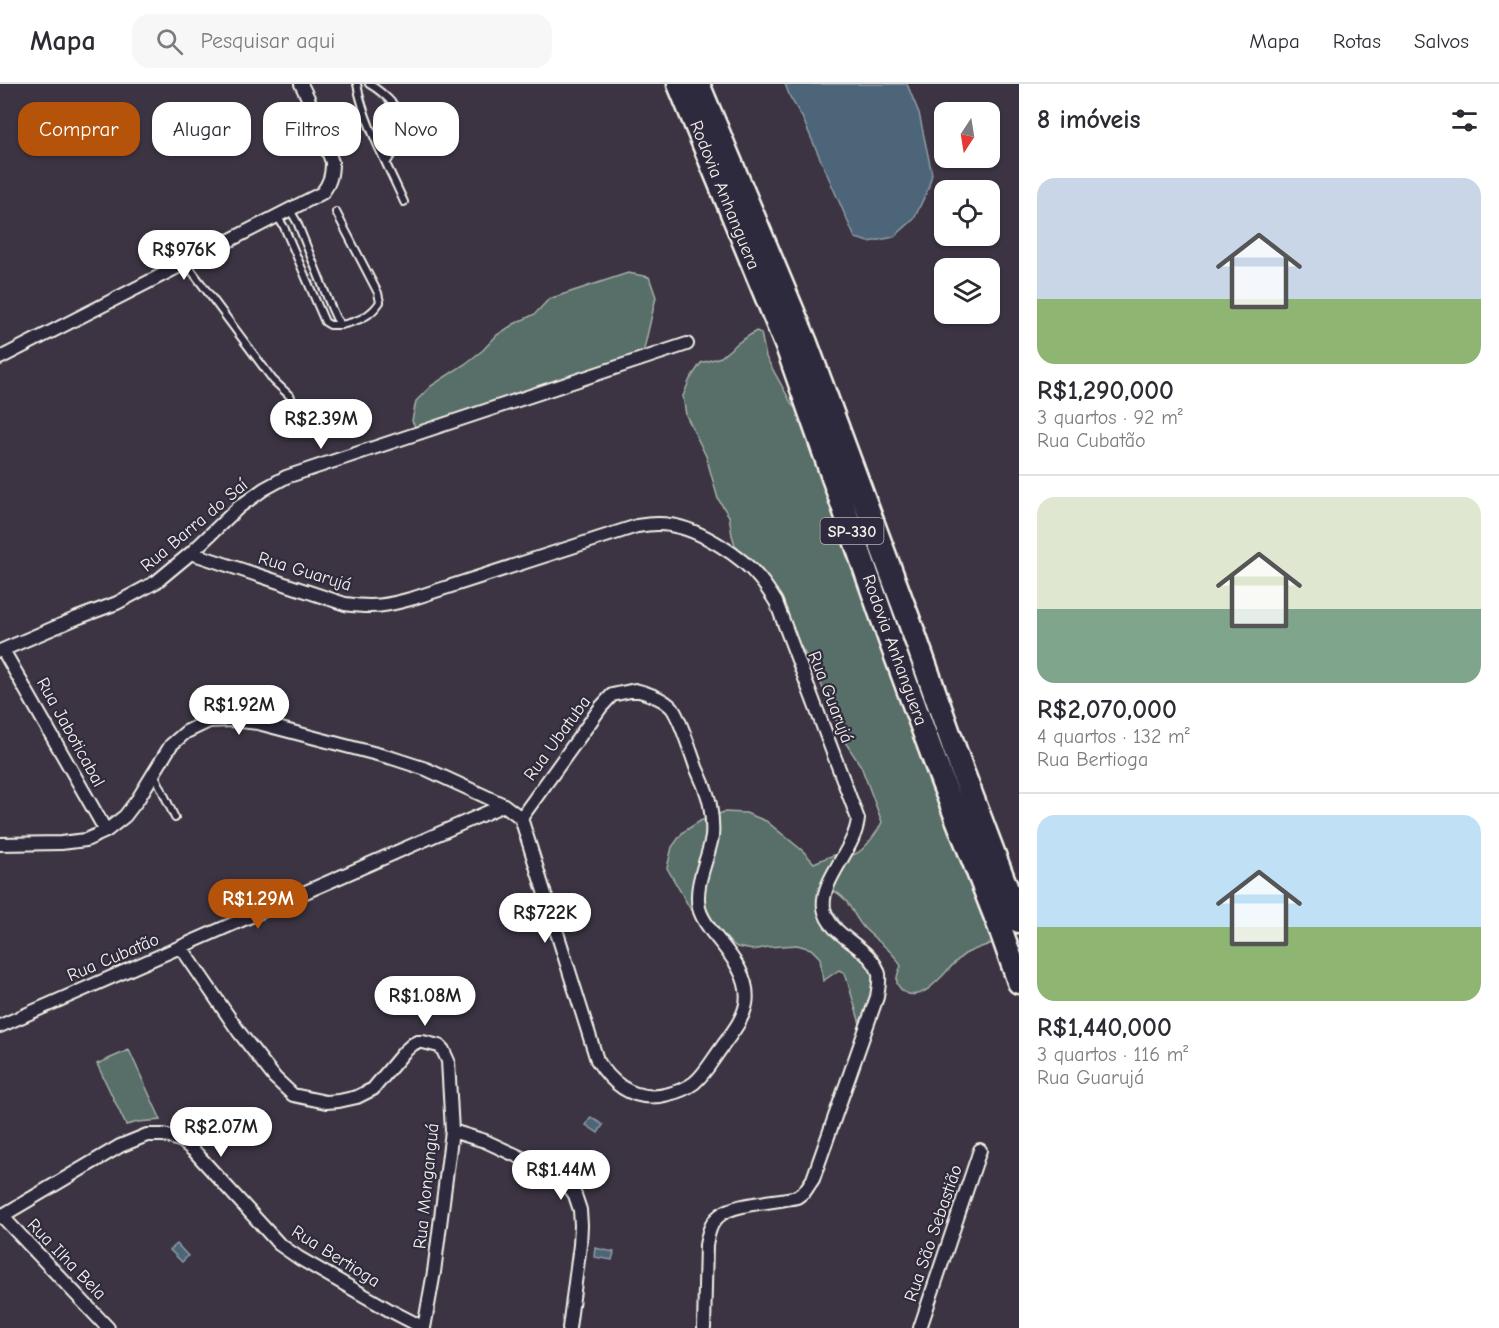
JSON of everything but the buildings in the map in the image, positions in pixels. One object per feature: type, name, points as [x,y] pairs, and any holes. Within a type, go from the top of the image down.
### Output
[{"type":"highway","name":"Rodovia Anhanguera","points":[[679,84],[788,349],[902,673],[1019,981]]},
{"type":"highway","name":"Rodovia Anhanguera","points":[[698,84],[806,343],[1019,921]]},
{"type":"street","points":[[0,358],[322,193],[330,184],[332,162],[301,84]]},
{"type":"street","name":"Rua Barra do Saí","points":[[2,651],[117,603],[156,582],[239,507],[286,477],[687,344]]},
{"type":"street","name":"Rua Guarujá","points":[[190,553],[345,604],[367,607],[388,605],[414,598],[638,526],[663,524],[691,530],[740,559],[760,578],[776,602],[858,819],[855,835],[831,878],[826,893],[824,904],[826,916],[831,925],[872,962],[879,973],[879,985],[877,997],[813,1179],[805,1191],[797,1197],[730,1209],[719,1215],[712,1224],[706,1245],[704,1328]]},
{"type":"street","name":"Rua Jaboticabal","points":[[2,651],[106,831]]},
{"type":"street","name":"Rua Ubatuba","points":[[635,690],[658,699],[672,708],[710,802],[712,837],[698,894],[699,910],[706,924],[738,965],[745,986],[746,1003],[742,1017],[734,1030],[693,1083],[675,1092],[656,1097],[638,1095],[620,1087],[606,1074],[597,1060],[520,818],[612,695],[635,690]]},
{"type":"street","points":[[0,844],[61,843],[87,840],[106,831],[125,816],[138,799],[171,745],[186,732],[209,721],[233,720],[258,723],[392,758],[426,769],[504,805],[520,818]]},
{"type":"street","name":"Rua Cubatão","points":[[0,1026],[504,805]]},
{"type":"street","name":"Rua Monganguá","points":[[181,947],[238,1032],[275,1078],[293,1095],[326,1102],[357,1097],[373,1089],[413,1044],[423,1042],[439,1046],[443,1050],[448,1060],[452,1131],[434,1272],[424,1328]]},
{"type":"street","points":[[452,1131],[485,1141],[554,1173],[566,1182],[575,1195],[580,1210],[581,1225],[569,1328]]},
{"type":"street","name":"Rua Bertioga","points":[[0,1216],[120,1146],[147,1135],[164,1135],[182,1141],[195,1152],[286,1249],[424,1328]]},
{"type":"street","name":"Rua São Sebastião","points":[[920,1328],[980,1150]]},
{"type":"street","name":"Rua Ilha Bela","points":[[0,1216],[108,1328]]},
{"type":"lane","points":[[357,84],[371,130],[404,202]]},
{"type":"lane","points":[[369,84],[379,89],[403,118],[405,131],[387,162]]},
{"type":"lane","points":[[290,209],[331,307],[341,325]]},
{"type":"lane","points":[[277,216],[284,227],[325,322],[330,325],[341,325],[351,323],[373,312],[380,302],[378,293],[336,212]]},
{"type":"lane","points":[[186,263],[273,380],[291,397]]},
{"type":"lane","points":[[153,772],[175,818]]},
{"type":"green space","points":[[628,273],[649,277],[656,297],[642,358],[423,435],[422,439],[412,421],[416,401],[431,386],[465,364],[497,335],[535,314],[549,299]]},
{"type":"green space","points":[[756,331],[761,333],[766,357],[793,406],[800,411],[995,942],[965,954],[922,993],[914,995],[906,993],[897,983],[901,966],[897,960],[864,928],[839,894],[834,891],[827,893],[826,901],[842,925],[861,943],[878,975],[861,1027],[845,973],[839,970],[823,981],[820,958],[811,949],[797,945],[753,950],[737,947],[706,925],[691,910],[667,868],[672,847],[683,832],[700,821],[724,812],[746,813],[766,821],[814,863],[834,855],[851,855],[859,852],[871,840],[882,822],[861,766],[841,736],[833,709],[816,671],[792,633],[778,604],[738,555],[729,516],[718,499],[706,456],[686,415],[683,396],[690,379],[701,363],[721,357]]},
{"type":"green space","points":[[129,1050],[161,1120],[126,1125],[97,1064]]},
{"type":"water","points":[[785,84],[907,84],[919,113],[932,174],[928,189],[914,219],[894,237],[869,242],[855,238],[802,117]]},
{"type":"water","points":[[591,1117],[603,1125],[598,1133],[586,1125]]},
{"type":"water","points":[[177,1244],[188,1256],[182,1262],[170,1250]]},
{"type":"water","points":[[595,1248],[614,1252],[612,1260],[594,1257]]}]
